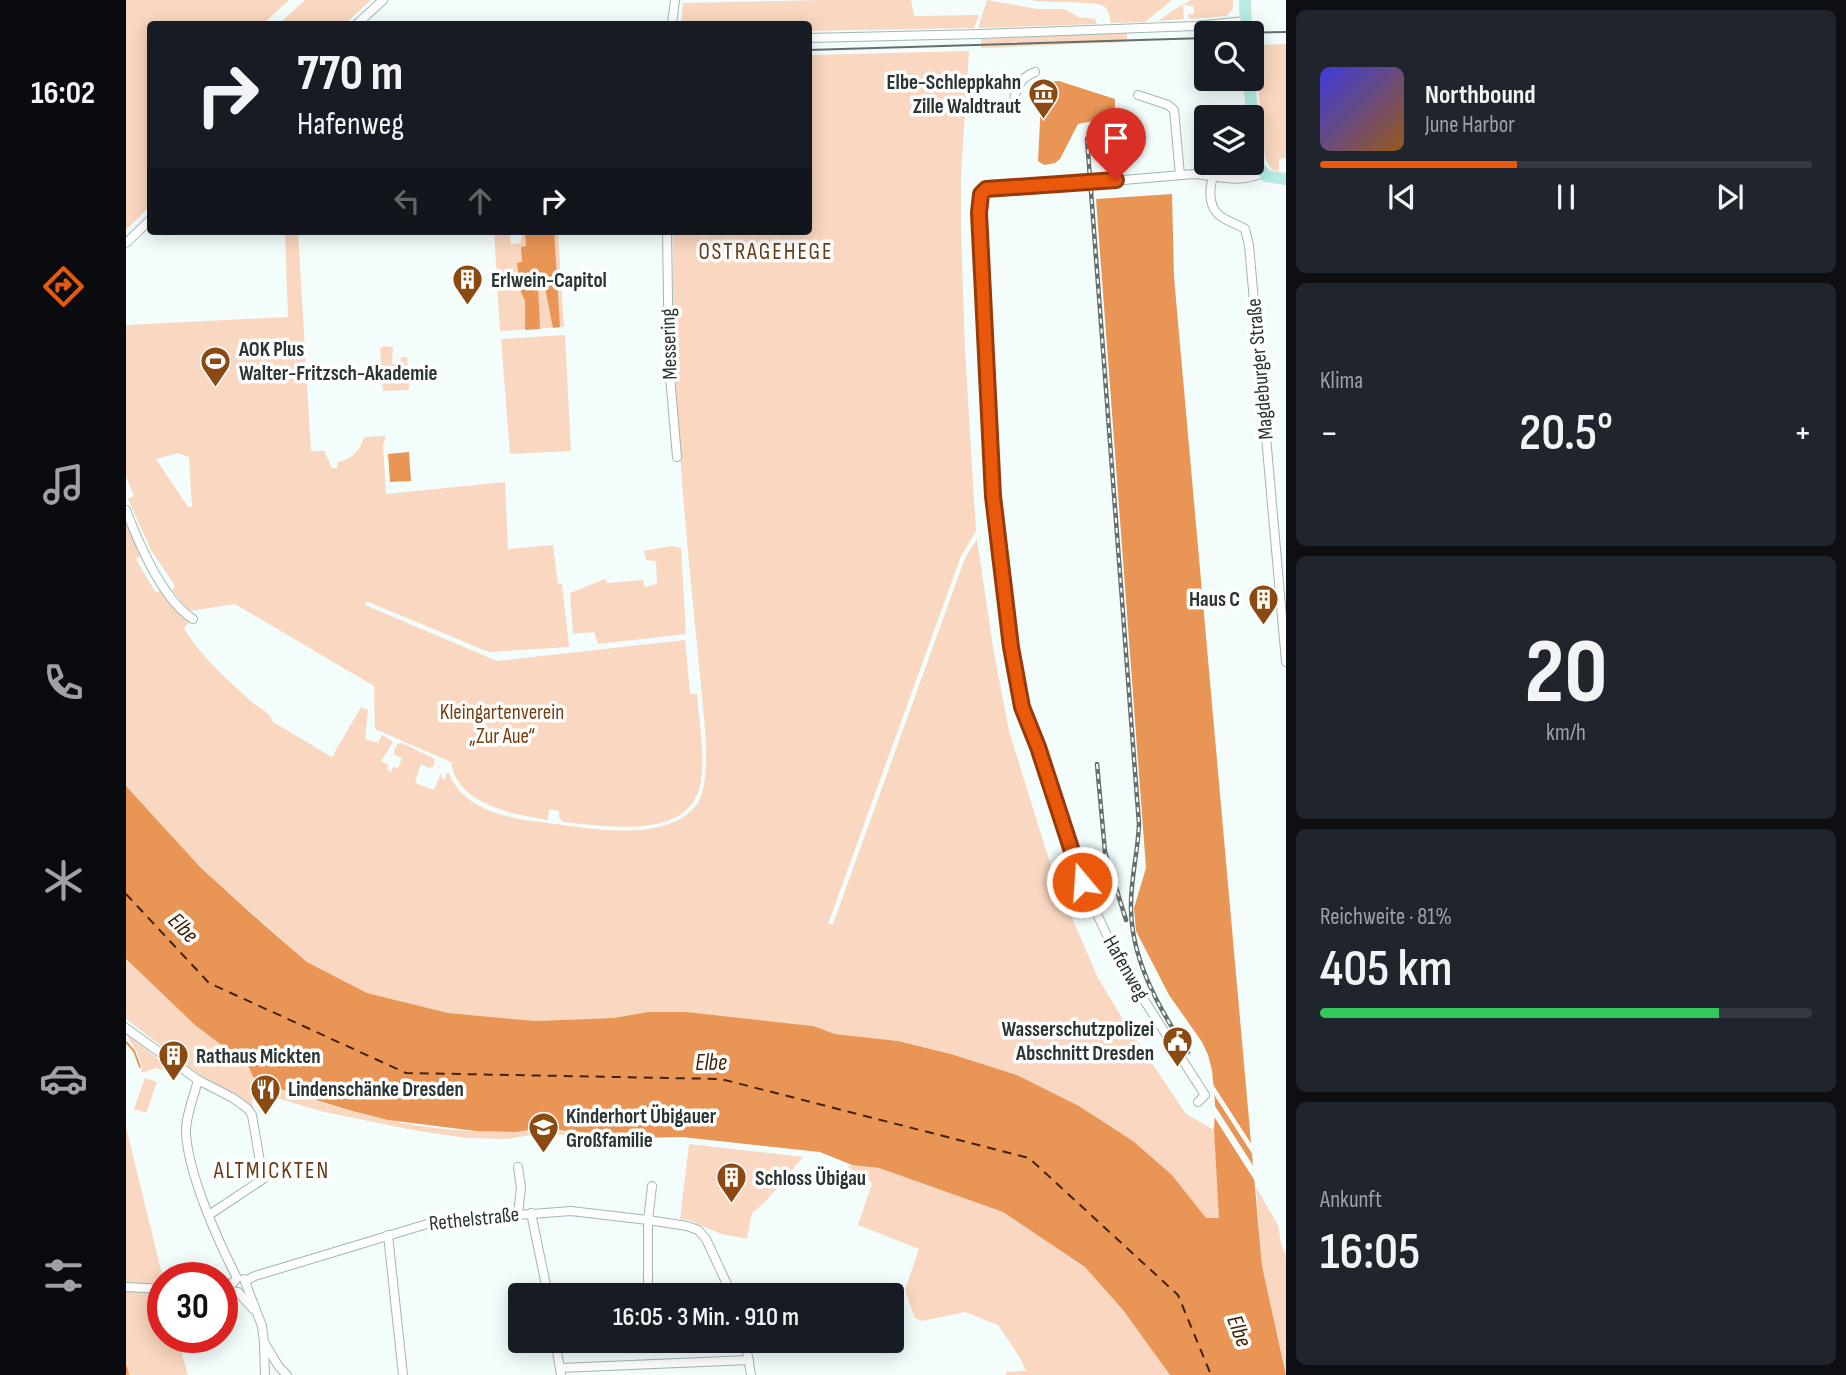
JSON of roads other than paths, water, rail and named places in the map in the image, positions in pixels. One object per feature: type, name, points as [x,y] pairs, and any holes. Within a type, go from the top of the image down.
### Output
[{"type":"main road","points":[[1242,0],[1244,21]]},
{"type":"main road","points":[[1264,172],[1272,177],[1286,179]]},
{"type":"street","points":[[360,21],[383,0]]},
{"type":"street","points":[[672,21],[675,0]]},
{"type":"street","points":[[812,38],[1194,25]]},
{"type":"street","points":[[1012,110],[1020,81],[1035,72]]},
{"type":"street","points":[[1138,95],[1168,105],[1174,110],[1180,175]]},
{"type":"street","name":"Hafenweg","points":[[1198,1102],[1205,1095],[1119,961],[1082,882],[1038,747],[1022,707],[1011,647],[993,496],[979,213],[981,194],[986,189],[1180,175],[1203,175],[1212,178]]},
{"type":"street","points":[[1214,175],[1212,178],[1223,179],[1245,178],[1250,175]]},
{"type":"street","name":"Magdeburger Straße","points":[[1212,178],[1211,195],[1216,212],[1245,229],[1249,245],[1286,662]]},
{"type":"street","points":[[126,243],[147,223]]},
{"type":"street","name":"Messering","points":[[667,235],[669,365],[677,457]]},
{"type":"street","points":[[126,510],[150,564],[177,604],[193,619]]},
{"type":"street","points":[[126,1028],[198,1080],[233,1098],[252,1115],[263,1179],[209,1214]]},
{"type":"street","points":[[198,1080],[185,1131],[191,1161],[219,1242],[239,1285],[258,1316],[264,1342],[276,1371],[287,1375]]},
{"type":"street","points":[[518,1167],[521,1188],[518,1214]]},
{"type":"street","points":[[648,1283],[648,1220],[652,1186]]},
{"type":"street","name":"Rethelstraße","points":[[239,1285],[255,1276],[437,1221],[572,1211],[648,1220],[698,1230],[706,1239],[726,1283]]},
{"type":"street","points":[[531,1213],[546,1283]]},
{"type":"street","points":[[388,1235],[403,1375]]},
{"type":"street","points":[[126,1287],[147,1288]]},
{"type":"street","points":[[264,1342],[265,1375]]},
{"type":"street","points":[[557,1353],[560,1371],[749,1360]]},
{"type":"street","points":[[748,1353],[751,1375]]},
{"type":"water","points":[[1059,81],[1115,99],[1115,108],[1108,118],[1078,124],[1060,159],[1044,165],[1038,161],[1042,82]]},
{"type":"water","name":"Elbe","points":[[1172,194],[1174,277],[1262,1266],[1286,1375],[1170,1375],[1123,1310],[1085,1267],[1003,1212],[879,1168],[852,1165],[820,1152],[682,1137],[634,1138],[542,1128],[515,1132],[476,1131],[388,1120],[286,1091],[253,1077],[248,1065],[195,1025],[126,959],[126,786],[201,868],[307,962],[367,993],[448,1013],[535,1021],[614,1018],[648,1012],[686,1012],[813,1026],[835,1034],[898,1041],[951,1054],[1017,1075],[1079,1106],[1133,1141],[1172,1175],[1206,1218],[1219,1218],[1215,1104],[1208,1055],[1169,995],[1136,931],[1134,908],[1146,868],[1096,199]]},
{"type":"water","points":[[525,235],[554,235],[560,327],[553,328],[544,283],[538,284],[540,329],[525,330],[525,301],[517,263],[522,262],[521,247],[526,246]]},
{"type":"water","points":[[409,452],[411,481],[390,482],[388,454]]},
{"type":"waterway","points":[[126,1042],[134,1051],[140,1067]]},
{"type":"waterway","points":[[126,1367],[128,1375]]},
{"type":"tram line","points":[[1264,32],[1286,32]]},
{"type":"tram line","points":[[812,50],[1194,38]]},
{"type":"railway","points":[[1087,139],[1139,824],[1131,894],[1132,924],[1135,944],[1148,982],[1188,1052]]},
{"type":"railway","points":[[1097,764],[1105,852],[1126,920]]},
{"type":"place","name":"Elbe-Schleppkahn Zille Waldtraut","points":[[1044,121]]},
{"type":"place","name":"Erlwein-Capitol","points":[[468,307]]},
{"type":"place","name":"AOK Plus Walter-Fritzsch-Akademie","points":[[216,388]]},
{"type":"place","name":"Haus C","points":[[1263,626]]},
{"type":"place","name":"Wasserschutzpolizei Abschnitt Dresden","points":[[1177,1068]]},
{"type":"place","name":"Rathaus Mickten","points":[[173,1083]]},
{"type":"place","name":"Lindenschänke Dresden","points":[[265,1116]]},
{"type":"place","name":"Kinderhort Übigauer Großfamilie","points":[[543,1155]]},
{"type":"place","name":"Schloss Übigau","points":[[732,1205]]},
{"type":"district","name":"OSTRAGEHEGE","points":[[766,252]]},
{"type":"district","name":"ALTMICKTEN","points":[[272,1171]]},
{"type":"park label","name":"Kleingartenverein „Zur Aue“","points":[[502,724]]}]
